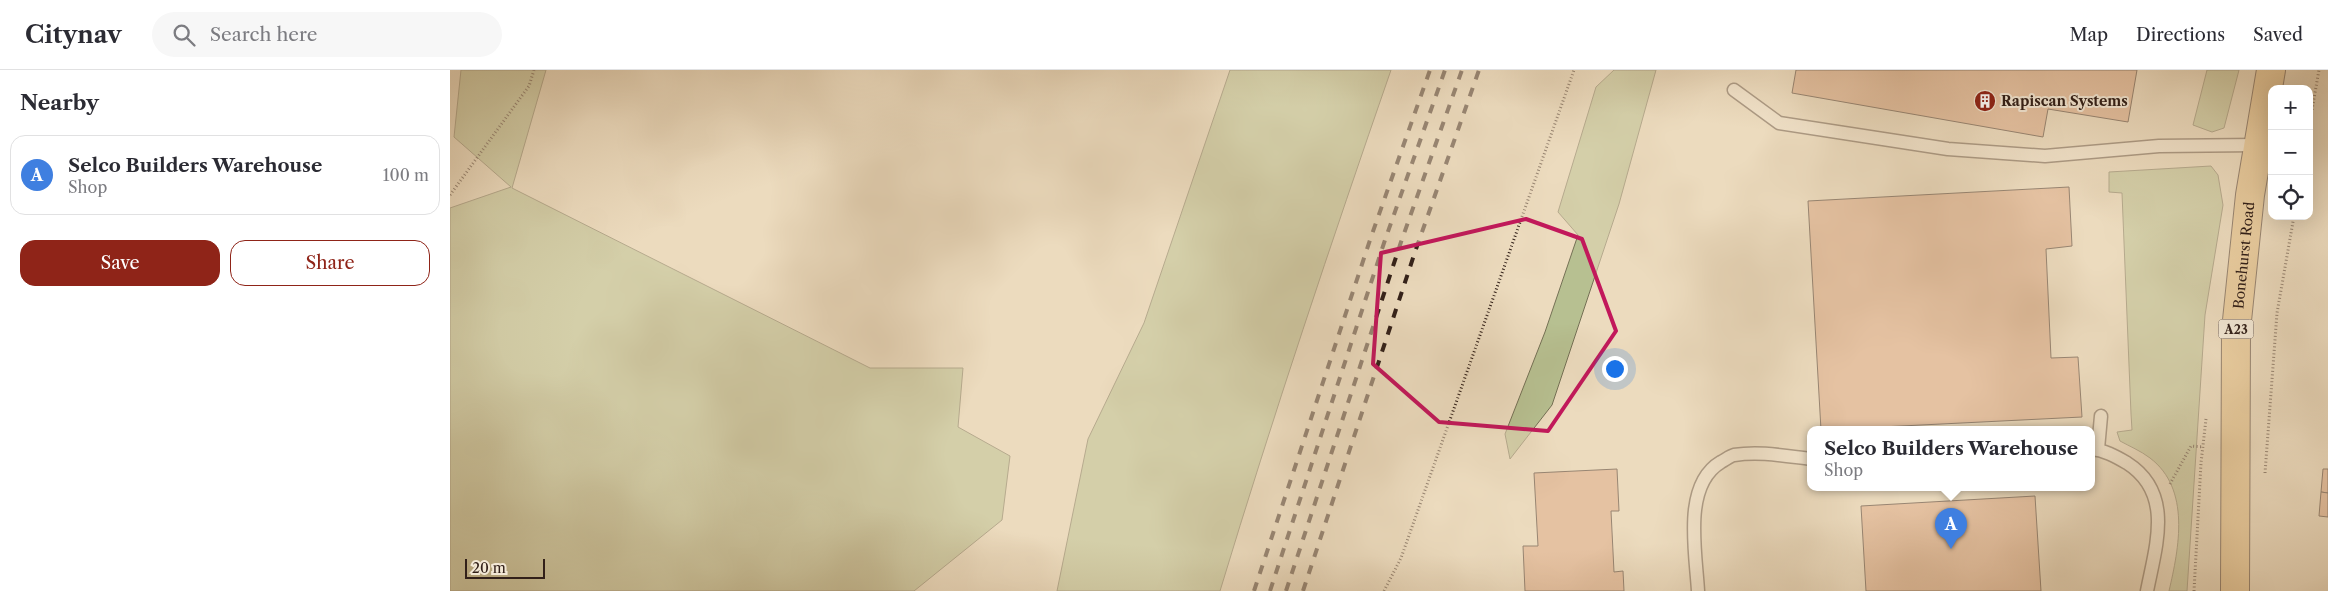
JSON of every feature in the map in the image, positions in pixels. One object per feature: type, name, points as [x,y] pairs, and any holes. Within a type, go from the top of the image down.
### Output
[{"type":"main road","name":"Bonehurst Road","points":[[2235,591],[2236,330],[2250,195],[2271,70]]},
{"type":"lane","points":[[1734,90],[1779,123],[1948,149],[2045,156],[2159,146],[2257,146]]},
{"type":"lane","points":[[2095,444],[2100,416]]},
{"type":"lane","points":[[2095,449],[2113,455],[2142,473],[2157,504],[2158,533],[2148,591]]},
{"type":"lane","points":[[1698,591],[1694,525],[1697,495],[1709,469],[1732,456],[1765,453],[1807,458]]},
{"type":"path","points":[[450,195],[529,86],[534,70]]},
{"type":"path","points":[[1384,591],[1401,558],[1574,70]]},
{"type":"path","points":[[2313,104],[2319,70]]},
{"type":"path","points":[[2264,478],[2277,313],[2293,220]]},
{"type":"path","points":[[2157,504],[2166,492],[2191,446],[2203,446]]},
{"type":"highlighted area","points":[[1526,219],[1582,239],[1616,331],[1548,431],[1439,422],[1373,364],[1381,253]]},
{"type":"green space","points":[[461,70],[546,70],[512,188],[870,368],[963,368],[958,427],[1010,456],[1002,520],[914,591],[450,591],[450,208],[511,187],[454,137]]},
{"type":"green space","points":[[1230,70],[1391,70],[1303,330],[1220,591],[1057,591],[1088,439],[1144,323]]},
{"type":"green space","points":[[1614,70],[1656,70],[1619,204],[1552,405],[1510,459],[1505,434],[1545,332],[1578,235],[1558,212],[1596,87]]},
{"type":"green space","points":[[2207,70],[2239,70],[2224,128],[2212,132],[2193,125]]},
{"type":"green space","points":[[2211,166],[2218,175],[2223,205],[2205,315],[2187,591],[2169,591],[2176,556],[2179,520],[2177,502],[2172,486],[2163,471],[2150,458],[2120,441],[2117,432],[2132,430],[2122,193],[2109,192],[2109,172]]},
{"type":"building","name":"Rapiscan Systems","points":[[1796,70],[2137,70],[2128,122],[2048,109],[2043,137],[1792,93]]},
{"type":"building","points":[[2069,187],[2072,246],[2046,249],[2051,358],[2078,357],[2082,417],[1901,426],[1821,426],[1808,201]]},
{"type":"building","points":[[1617,469],[1619,511],[1611,511],[1614,572],[1623,571],[1624,591],[1525,591],[1523,546],[1538,546],[1534,473]]},
{"type":"building","points":[[2323,469],[2328,469],[2328,493],[2321,492]]},
{"type":"building","points":[[2321,492],[2328,493],[2328,517],[2319,516]]},
{"type":"building","points":[[2035,496],[2041,591],[1866,591],[1861,506]]},
{"type":"railway","points":[[1254,591],[1371,237],[1430,70]]},
{"type":"railway","points":[[1270,591],[1385,240],[1445,70]]},
{"type":"railway","points":[[1286,591],[1401,242],[1462,70]]},
{"type":"railway","points":[[1303,591],[1415,252],[1479,70]]},
{"type":"place","name":"Rapiscan Systems","points":[[1985,101]]},
{"type":"place","name":"Selco Builders Warehouse","points":[[1951,549]]}]
